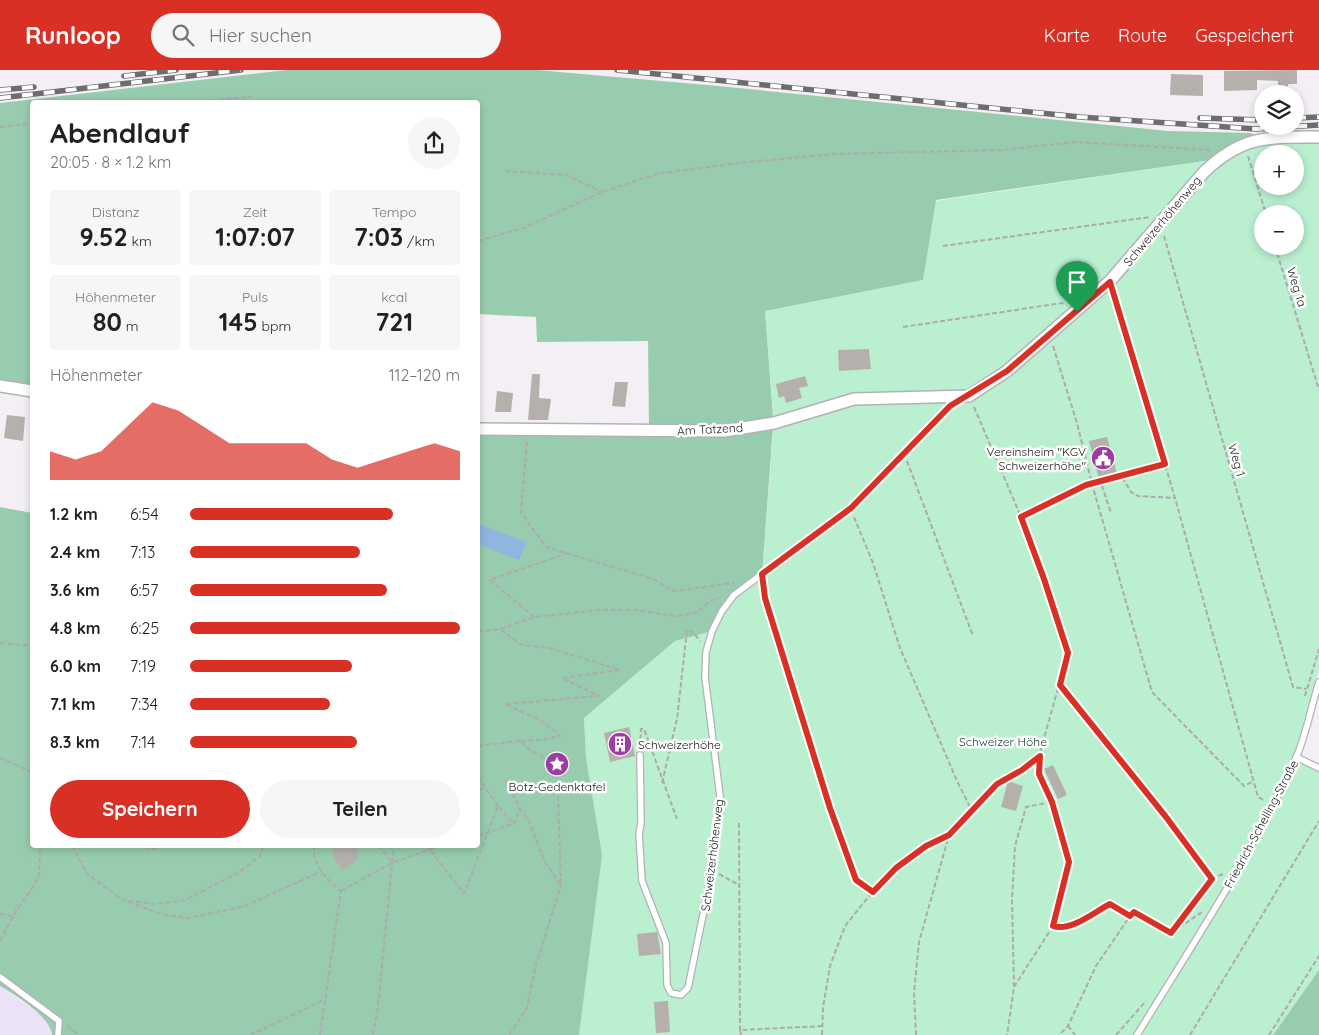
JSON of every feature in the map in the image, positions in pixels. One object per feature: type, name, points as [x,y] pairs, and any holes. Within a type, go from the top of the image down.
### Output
[{"type":"street","name":"Schweizerhöhenweg","points":[[969,396],[1007,371],[1050,336],[1110,282],[1204,172],[1233,148],[1258,139],[1319,137]]},
{"type":"street","points":[[0,386],[30,391]]},
{"type":"street","name":"Am Tatzend","points":[[480,429],[724,431],[774,423],[854,399],[969,396]]},
{"type":"lane","name":"Schweizerhöhenweg","points":[[640,754],[641,823],[638,834],[642,881],[666,943],[667,985],[671,993],[681,995],[688,988],[712,871],[721,804],[705,677],[706,652],[712,631],[722,611],[734,595],[851,508],[950,406],[969,396]]},
{"type":"lane","name":"Friedrich-Schelling-Straße","points":[[1137,1035],[1179,964],[1237,873],[1296,757],[1319,682]]},
{"type":"lane","points":[[1296,757],[1319,768]]},
{"type":"lane","points":[[0,978],[59,1021],[58,1035]]},
{"type":"path","points":[[214,100],[252,97]]},
{"type":"path","points":[[0,127],[30,123]]},
{"type":"path","points":[[480,240],[526,227],[602,192],[656,174],[739,163],[834,154],[1001,150],[1075,142],[1213,150]]},
{"type":"path","points":[[1244,144],[1263,205]]},
{"type":"path","points":[[505,171],[566,175],[602,192]]},
{"type":"path","points":[[943,246],[1148,216],[1160,225]]},
{"type":"path","name":"Weg 1","points":[[1160,225],[1293,687],[1306,689]]},
{"type":"path","name":"Weg 1a","points":[[1278,255],[1319,390]]},
{"type":"path","points":[[1110,282],[1175,498],[1258,797],[1266,802]]},
{"type":"path","points":[[903,327],[1062,303],[1077,312]]},
{"type":"path","points":[[1050,336],[1077,423],[1092,484],[1152,692],[1244,786],[1254,781]]},
{"type":"path","points":[[969,396],[1021,517],[1053,604],[1068,653],[1040,756],[1039,774],[1052,802],[1069,862],[1053,926],[1014,987]]},
{"type":"path","points":[[480,632],[500,629],[534,617],[600,610],[634,610],[675,616],[696,613],[710,601],[734,595],[736,582],[674,591],[653,580],[546,547],[521,513],[528,430]]},
{"type":"path","points":[[904,455],[974,636]]},
{"type":"path","points":[[1021,517],[1092,484],[1165,464]]},
{"type":"path","points":[[1122,477],[1130,492],[1138,496],[1175,498]]},
{"type":"path","points":[[1101,483],[1111,513]]},
{"type":"path","points":[[851,508],[873,563],[900,648],[957,781],[971,809]]},
{"type":"path","points":[[534,617],[490,580],[568,553]]},
{"type":"path","points":[[762,574],[765,598],[830,808],[856,880],[873,892]]},
{"type":"path","points":[[480,746],[560,736],[542,721],[505,704],[599,696],[562,678],[620,670],[553,649],[520,644],[500,629]]},
{"type":"path","points":[[662,783],[677,719],[687,630],[693,632],[700,640],[706,652]]},
{"type":"path","points":[[0,643],[30,646]]},
{"type":"path","points":[[1060,685],[1166,817],[1212,879],[1171,933]]},
{"type":"path","points":[[640,754],[641,730],[644,729],[662,783],[678,818]]},
{"type":"path","points":[[509,1035],[527,1008],[535,968],[561,885],[557,763],[533,752],[520,741]]},
{"type":"path","points":[[822,1035],[830,966],[845,926],[896,868],[919,851],[949,835],[971,809],[997,784],[1022,770],[1040,756]]},
{"type":"path","points":[[0,758],[30,771]]},
{"type":"path","points":[[480,780],[498,806],[514,824]]},
{"type":"path","points":[[506,780],[520,809],[528,819],[545,862],[561,885]]},
{"type":"path","points":[[480,790],[486,788]]},
{"type":"path","points":[[1007,1035],[1014,987],[1012,900],[1015,846],[1026,807],[1052,802]]},
{"type":"path","points":[[341,892],[392,863],[429,848],[464,894],[498,806]]},
{"type":"path","points":[[480,835],[514,824],[520,809]]},
{"type":"path","points":[[1190,1035],[1319,821]]},
{"type":"path","points":[[739,823],[741,1035]]},
{"type":"path","points":[[916,1035],[914,992],[919,942],[949,835]]},
{"type":"path","points":[[0,941],[13,916],[39,878],[40,848]]},
{"type":"path","points":[[74,848],[87,874],[123,900],[161,914],[188,918],[244,906],[320,872]]},
{"type":"path","points":[[123,900],[154,904],[185,900],[238,873],[260,856],[262,848]]},
{"type":"path","points":[[314,848],[320,872],[341,892]]},
{"type":"path","points":[[381,848],[392,863]]},
{"type":"path","points":[[373,1035],[378,1006],[394,848]]},
{"type":"path","points":[[712,871],[739,885]]},
{"type":"path","points":[[320,1035],[341,892]]},
{"type":"path","points":[[1053,926],[1060,928],[1070,925],[1110,904],[1130,916]]},
{"type":"path","points":[[1171,933],[1204,911]]},
{"type":"path","points":[[1060,1035],[1068,1026],[1096,966],[1134,912],[1171,933]]},
{"type":"path","points":[[0,914],[13,916]]},
{"type":"path","points":[[1269,1035],[1319,956]]},
{"type":"path","points":[[250,1035],[324,1000]]},
{"type":"path","points":[[59,1021],[79,1035]]},
{"type":"path","points":[[740,1030],[823,1026]]},
{"type":"path","points":[[1068,1026],[1075,1035]]},
{"type":"shaded area","points":[[0,986],[44,1018],[52,1030],[52,1035],[0,1035]]},
{"type":"green space","points":[[287,70],[537,70],[1168,131],[1251,133],[1258,139],[1218,159],[936,200],[923,280],[765,311],[773,417],[724,426],[649,426],[648,341],[537,342],[536,317],[480,314],[480,100],[30,100],[30,387],[0,382],[0,103]]},
{"type":"green space","name":"Schweizer Höhe","points":[[1319,137],[1319,669],[1297,757],[1319,768],[1319,970],[1273,1035],[579,1035],[583,1000],[586,758],[584,718],[675,641],[712,631],[734,595],[762,574],[774,423],[765,311],[923,280],[935,201],[1218,159],[1233,148],[1254,145],[1254,195],[1304,195],[1304,145],[1256,145]]},
{"type":"green space","points":[[773,427],[762,574],[734,595],[712,631],[675,641],[584,718],[586,758],[602,855],[579,1035],[52,1035],[46,1021],[39,1014],[0,986],[0,507],[30,513],[30,848],[480,848],[480,433]]},
{"type":"green space","points":[[1319,970],[1319,1035],[1273,1035]]},
{"type":"water","points":[[480,525],[527,542],[519,560],[480,545]]},
{"type":"building","points":[[1297,70],[1297,84],[1278,85],[1278,81],[1257,80],[1254,90],[1224,91],[1224,71]]},
{"type":"building","points":[[1171,74],[1203,75],[1203,96],[1170,95]]},
{"type":"building","points":[[869,349],[871,369],[839,371],[838,350]]},
{"type":"building","points":[[532,374],[540,374],[539,398],[551,399],[548,420],[528,420]]},
{"type":"building","points":[[805,376],[808,386],[799,388],[802,398],[786,403],[784,396],[779,398],[776,384]]},
{"type":"building","points":[[615,382],[628,382],[625,407],[612,406]]},
{"type":"building","points":[[497,391],[513,393],[511,412],[495,412]]},
{"type":"building","points":[[7,415],[25,417],[23,441],[4,438]]},
{"type":"building","name":"Vereinsheim \"KGV Schweizerhöhe\"","points":[[1107,437],[1117,474],[1099,479],[1089,441]]},
{"type":"building","name":"Schweizerhöhe","points":[[629,727],[635,756],[610,762],[604,733]]},
{"type":"building","points":[[1053,765],[1067,795],[1058,799],[1044,769]]},
{"type":"building","points":[[1008,781],[1023,786],[1016,811],[1001,807]]},
{"type":"building","points":[[333,848],[358,848],[358,859],[343,870],[332,856]]},
{"type":"building","points":[[657,932],[661,954],[639,956],[637,934]]},
{"type":"building","points":[[668,1001],[670,1032],[656,1033],[654,1002]]},
{"type":"railway","points":[[124,76],[176,70]]},
{"type":"railway","points":[[0,98],[241,70]]},
{"type":"railway","points":[[617,70],[1080,117],[1256,129],[1319,125]]},
{"type":"railway","points":[[0,90],[34,87]]},
{"type":"railway","points":[[1304,118],[1319,117]]},
{"type":"railway","points":[[1200,118],[1254,120]]},
{"type":"place","name":"Vereinsheim \"KGV Schweizerhöhe\"","points":[[1103,458]]},
{"type":"place","name":"Schweizerhöhe","points":[[620,744]]},
{"type":"place","name":"Botz-Gedenktafel","points":[[557,764]]},
{"type":"route","points":[[1110,282],[1165,464],[1101,483],[1086,485],[1021,517],[1062,630],[1068,653],[1060,685],[1166,817],[1212,879],[1171,933],[1134,912],[1130,916],[1110,904],[1070,925],[1060,928],[1053,926],[1069,862],[1052,802],[1039,774],[1040,756],[1022,770],[997,784],[971,809],[949,835],[926,846],[896,868],[873,892],[856,880],[830,808],[765,598],[762,574],[851,508],[950,406],[1007,371],[1077,312],[1110,282]]}]
